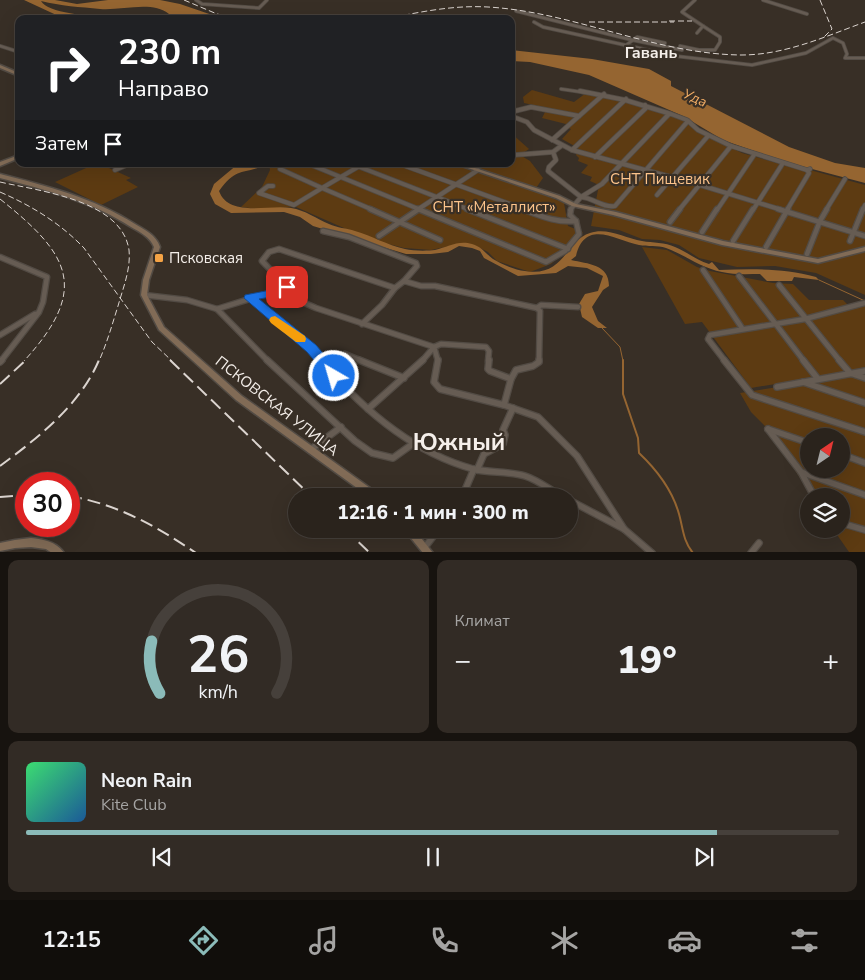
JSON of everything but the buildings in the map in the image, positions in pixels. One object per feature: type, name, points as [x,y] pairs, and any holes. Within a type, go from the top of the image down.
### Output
[{"type":"street","points":[[196,0],[202,4],[259,8],[267,0]]},
{"type":"street","points":[[625,46],[638,37],[697,50],[715,50],[720,42],[720,37],[682,12],[696,0]]},
{"type":"street","points":[[763,0],[808,14]]},
{"type":"street","points":[[516,11],[632,40],[682,50]]},
{"type":"street","points":[[534,22],[540,24],[541,27],[625,46],[685,58],[752,66],[806,53],[833,38],[843,43],[847,54],[845,58],[865,58]]},
{"type":"street","points":[[697,33],[702,26]]},
{"type":"street","points":[[0,46],[15,51]]},
{"type":"street","points":[[0,66],[15,73]]},
{"type":"street","points":[[561,89],[604,94],[645,105],[688,122],[708,136],[730,146],[754,155],[808,170],[809,173],[766,247]]},
{"type":"street","points":[[552,140],[604,94]]},
{"type":"street","points":[[572,150],[626,99]]},
{"type":"street","points":[[595,157],[646,108],[645,105]]},
{"type":"street","points":[[515,111],[531,107],[579,116]]},
{"type":"street","points":[[316,167],[546,262],[558,258],[568,249],[579,234],[576,221],[570,215],[574,204],[602,184],[669,114]]},
{"type":"street","points":[[515,118],[527,122],[534,130],[561,146],[572,150],[728,193],[865,236]]},
{"type":"street","points":[[553,152],[556,160],[549,166],[548,172],[582,197],[588,196],[602,205],[613,207],[688,122]]},
{"type":"street","points":[[657,195],[708,136]]},
{"type":"street","points":[[515,155],[553,152],[561,146]]},
{"type":"street","points":[[670,222],[730,146]]},
{"type":"street","points":[[702,232],[754,155]]},
{"type":"street","points":[[0,164],[15,158]]},
{"type":"street","points":[[733,241],[783,163]]},
{"type":"street","points":[[115,170],[122,167]]},
{"type":"street","points":[[273,186],[268,186],[258,193],[294,205],[358,167]]},
{"type":"street","points":[[366,167],[437,198],[568,249]]},
{"type":"street","points":[[408,167],[555,221],[576,221]]},
{"type":"street","points":[[470,167],[574,204],[722,243],[818,261],[865,249]]},
{"type":"street","points":[[280,169],[440,240]]},
{"type":"street","points":[[379,236],[478,170]]},
{"type":"street","points":[[0,176],[66,194],[115,213],[151,237],[156,244],[144,295],[187,300],[217,309],[287,380],[372,453],[388,458],[399,455],[414,443]]},
{"type":"street","points":[[807,254],[820,221],[845,179]]},
{"type":"street","points":[[850,241],[865,205]]},
{"type":"street","points":[[323,230],[349,237],[409,259],[416,266],[382,305],[362,324]]},
{"type":"street","points":[[285,291],[288,288],[284,282],[262,260],[269,252],[279,249],[284,249],[331,268],[395,288]]},
{"type":"street","points":[[0,258],[47,277],[43,302],[39,312],[0,362]]},
{"type":"street","points":[[702,270],[742,328]]},
{"type":"street","points":[[739,276],[818,379]]},
{"type":"street","points":[[404,281],[422,286],[435,286],[492,301],[537,308],[541,305],[578,307]]},
{"type":"street","points":[[779,285],[850,373],[865,378]]},
{"type":"street","points":[[217,309],[250,298],[285,291],[300,301],[434,348],[438,355],[440,366],[434,382],[437,387],[504,405],[538,417],[577,456],[624,530]]},
{"type":"street","name":"ПСКОВСКАЯ УЛИЦА","points":[[144,295],[161,328],[238,398],[363,488]]},
{"type":"street","points":[[250,298],[312,349],[334,376],[368,409],[414,443],[435,456],[475,470],[525,476],[547,488]]},
{"type":"street","points":[[865,303],[805,319],[742,328],[710,335],[708,339],[752,395],[865,432]]},
{"type":"street","points":[[504,405],[509,392],[511,378],[516,370],[533,366],[539,362],[540,312],[537,308]]},
{"type":"street","points":[[0,336],[39,312]]},
{"type":"street","points":[[368,409],[404,378],[434,348],[441,344],[486,347],[489,351],[488,369],[491,372],[511,378]]},
{"type":"street","points":[[345,354],[404,378]]},
{"type":"street","points":[[777,387],[865,371]]},
{"type":"street","points":[[802,381],[865,403]]},
{"type":"street","points":[[466,488],[484,454],[503,444],[505,435],[503,430],[513,408]]},
{"type":"street","points":[[310,450],[341,428]]},
{"type":"street","points":[[800,440],[768,429],[800,471]]},
{"type":"street","points":[[850,457],[865,462]]},
{"type":"street","points":[[818,478],[865,495]]},
{"type":"street","points":[[578,505],[624,530],[652,552]]},
{"type":"street","points":[[850,526],[865,530]]},
{"type":"street","points":[[417,538],[427,550],[434,538]]},
{"type":"street","points":[[0,547],[30,542],[42,544],[60,552]]},
{"type":"street","points":[[751,552],[759,543]]},
{"type":"green space","name":"СНТ Пищевик","points":[[532,90],[574,102],[586,93],[607,95],[684,120],[706,135],[742,153],[809,172],[810,170],[865,185],[865,295],[816,273],[775,266],[737,267],[699,258],[679,245],[660,240],[642,239],[619,230],[591,226],[599,185],[590,181],[592,177],[581,173],[588,165],[578,161],[579,158],[576,155],[578,148],[562,139],[571,129],[568,128],[570,125],[542,118],[547,108],[524,103],[523,97]]},
{"type":"green space","name":"СНТ «Металлист»","points":[[515,137],[529,149],[520,155],[530,161],[543,178],[534,191],[564,203],[568,226],[583,232],[551,264],[530,272],[497,261],[488,252],[474,245],[450,246],[431,250],[404,248],[369,239],[296,207],[258,209],[241,207],[262,187],[270,170],[270,167],[515,167]]},
{"type":"green space","points":[[88,167],[107,167],[131,178],[126,180],[138,187],[101,205],[55,182]]},
{"type":"green space","points":[[642,247],[667,250],[697,267],[710,271],[773,283],[793,284],[809,300],[843,300],[852,309],[865,305],[865,369],[751,388],[702,322],[685,324]]},
{"type":"green space","points":[[865,373],[865,552],[849,552],[839,538],[850,538],[850,488],[807,488],[800,478],[850,478],[850,428],[800,428],[800,478],[767,428],[751,412],[740,393]]},
{"type":"shaded area","points":[[24,0],[55,0],[77,4],[108,0],[160,0],[180,4],[212,15],[155,15],[169,14],[162,10],[145,7],[100,9],[41,1],[49,7],[63,12],[81,15],[56,15]]},
{"type":"shaded area","points":[[515,50],[592,59],[649,69],[671,81],[671,86],[789,147],[835,163],[865,168],[865,183],[782,161],[723,140],[683,116],[589,75],[530,62],[515,61]]},
{"type":"shaded area","points":[[234,167],[261,167],[241,172],[231,178],[219,191],[224,199],[240,207],[296,209],[332,225],[408,250],[435,250],[458,243],[472,244],[493,259],[521,270],[538,272],[548,269],[556,264],[582,237],[596,231],[603,231],[642,241],[671,245],[704,262],[709,264],[712,262],[719,270],[756,269],[780,271],[804,274],[816,277],[819,280],[794,277],[792,281],[767,281],[760,274],[727,273],[707,268],[666,248],[639,245],[602,234],[594,235],[586,238],[580,244],[576,256],[571,260],[596,266],[605,273],[608,279],[609,286],[603,290],[592,307],[598,321],[607,328],[598,328],[582,317],[579,304],[585,294],[598,291],[603,276],[587,268],[568,266],[556,273],[518,276],[484,258],[480,251],[472,248],[459,246],[448,252],[406,254],[313,226],[300,217],[284,212],[231,213],[215,204],[210,194],[214,184]]},
{"type":"waterway","points":[[819,280],[865,301]]},
{"type":"waterway","points":[[602,328],[620,347],[623,361]]},
{"type":"waterway","points":[[623,361],[623,394],[638,438],[639,453],[658,473],[668,488],[676,505],[685,539],[692,552]]},
{"type":"railway","points":[[184,0],[221,15]]},
{"type":"railway","points":[[820,0],[832,29],[824,37]]},
{"type":"railway","points":[[408,15],[449,8],[488,7],[520,10],[552,16],[677,48],[741,55],[789,49],[865,22]]},
{"type":"railway","points":[[669,21],[692,21]]},
{"type":"railway","points":[[589,22],[674,22]]},
{"type":"railway","points":[[0,182],[56,194],[95,209],[111,220],[123,233],[129,250],[128,271],[120,298]]},
{"type":"railway","points":[[0,192],[45,216],[75,239],[84,248],[120,298]]},
{"type":"railway","points":[[0,199],[42,237],[56,255],[63,273],[64,292],[58,313],[45,335],[24,361]]},
{"type":"railway","points":[[99,361],[120,298]]},
{"type":"railway","points":[[120,298],[152,342],[172,361]]},
{"type":"railway","points":[[0,384],[26,360]]},
{"type":"railway","points":[[0,466],[29,444],[70,406],[91,376],[99,360]]},
{"type":"railway","points":[[170,360],[303,488]]},
{"type":"railway","points":[[0,497],[15,496]]},
{"type":"railway","points":[[80,498],[103,504],[135,517],[194,552]]},
{"type":"railway","points":[[354,538],[369,552]]},
{"type":"slow traffic","points":[[275,320],[300,339]]},
{"type":"place","name":"Псковская","points":[[159,258]]},
{"type":"district","name":"Гавань","points":[[651,53]]},
{"type":"district","name":"Южный","points":[[459,442]]},
{"type":"route","points":[[287,287],[285,291],[250,298],[312,349],[334,376]]},
{"type":"water label","name":"Уда","points":[[695,98]]}]
